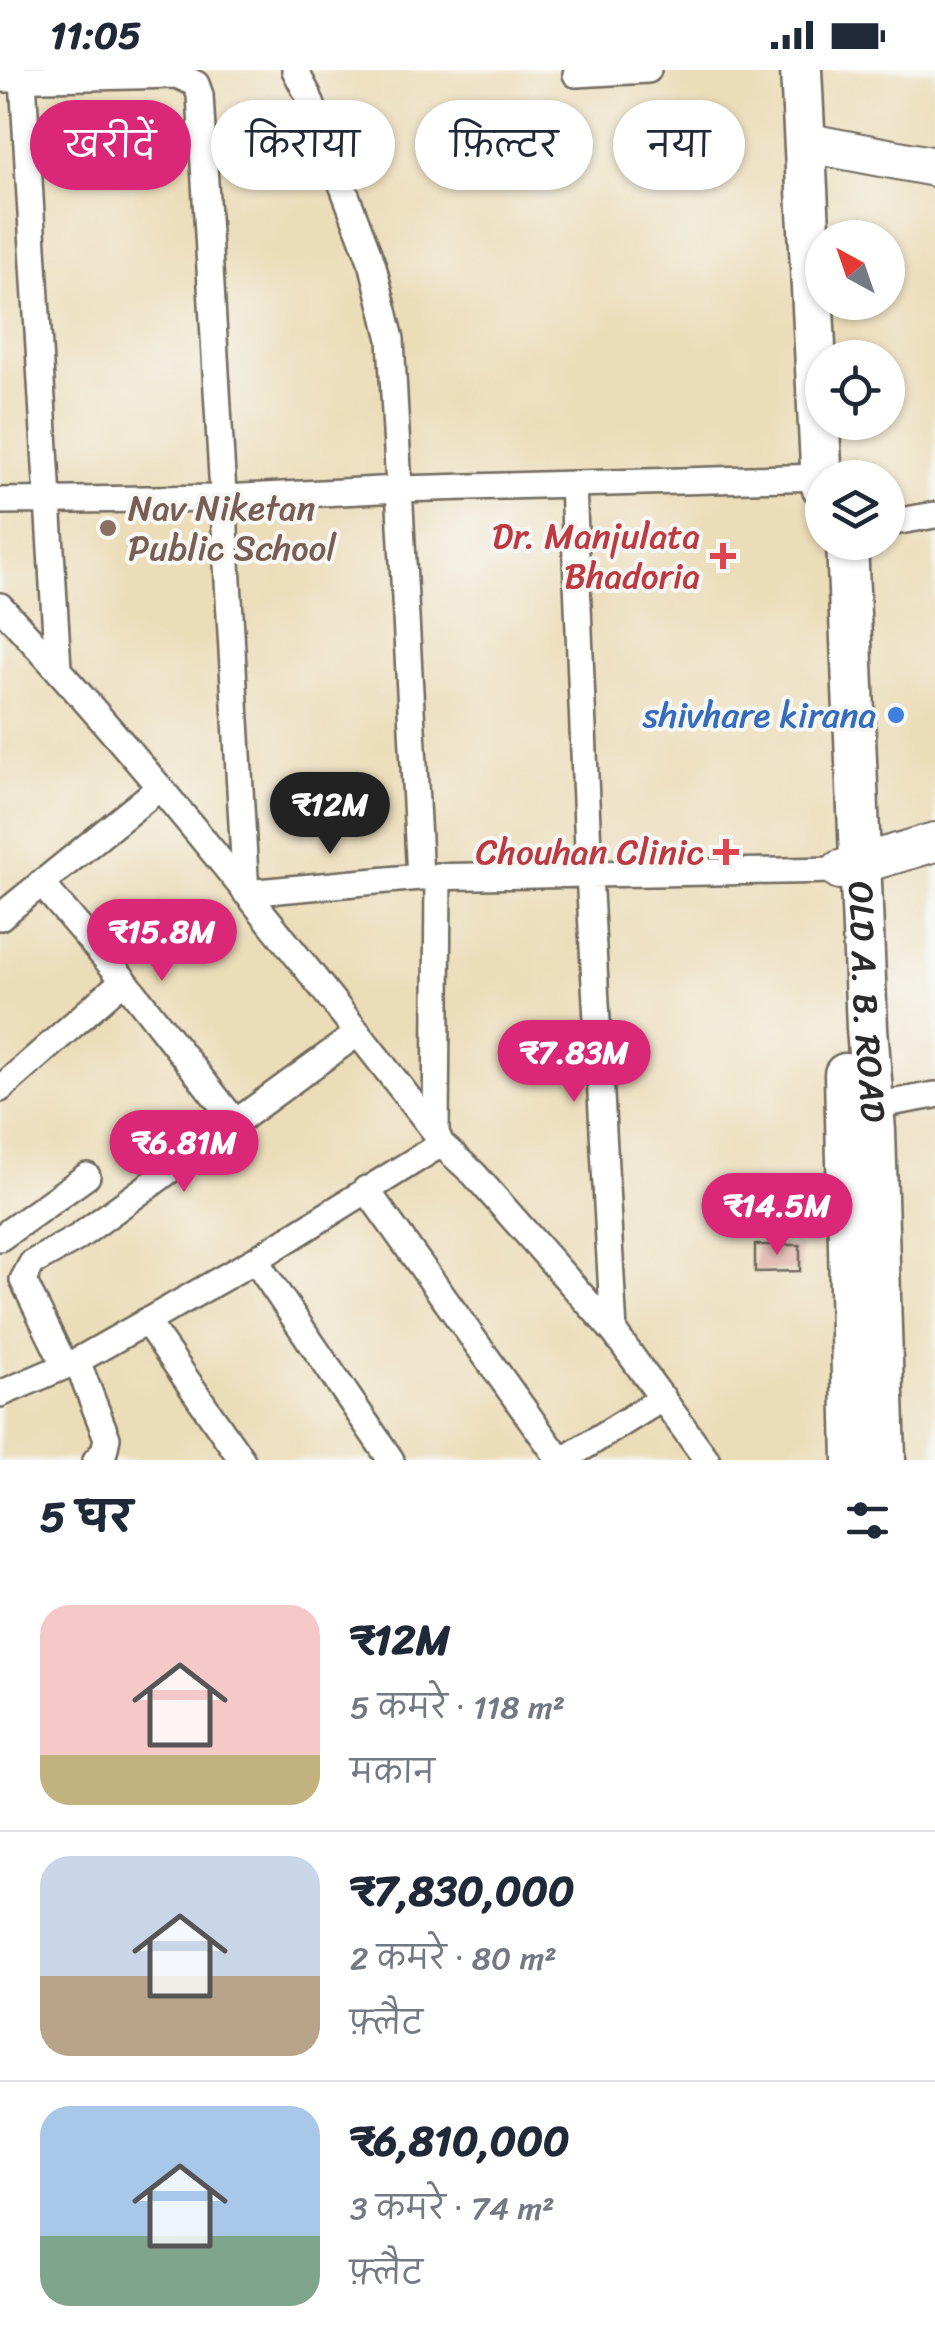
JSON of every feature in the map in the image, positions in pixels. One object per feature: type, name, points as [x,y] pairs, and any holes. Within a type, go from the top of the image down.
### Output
[{"type":"main road","points":[[802,70],[827,220]]},
{"type":"main road","points":[[822,70],[814,143],[822,460]]},
{"type":"main road","points":[[814,143],[935,167]]},
{"type":"main road","name":"OLD A. B. ROAD","points":[[827,560],[850,868],[873,1106],[886,1460]]},
{"type":"main road","name":"OLD A. B. ROAD","points":[[847,560],[854,1460]]},
{"type":"main road","points":[[850,868],[935,842]]},
{"type":"street","points":[[296,70],[373,266],[390,339],[429,876],[439,1138]]},
{"type":"street","points":[[576,74],[648,70]]},
{"type":"street","points":[[58,668],[49,500],[12,80],[178,75],[196,84],[200,95],[246,893]]},
{"type":"street","points":[[0,501],[222,498],[805,477]]},
{"type":"street","points":[[573,484],[614,1332]]},
{"type":"street","points":[[905,520],[935,515]]},
{"type":"street","points":[[0,606],[58,668],[246,893],[439,1138],[614,1332],[707,1460]]},
{"type":"street","points":[[0,917],[159,788]]},
{"type":"street","points":[[246,893],[429,876],[850,868]]},
{"type":"street","points":[[42,883],[236,1122]]},
{"type":"street","points":[[0,1089],[124,980]]},
{"type":"street","points":[[96,1460],[104,1452],[106,1438],[71,1364],[23,1280],[25,1272],[32,1263],[77,1238],[358,1033]]},
{"type":"street","points":[[873,1106],[935,1094]]},
{"type":"street","points":[[0,1394],[71,1364],[255,1260],[439,1138]]},
{"type":"street","points":[[0,1238],[88,1176]]},
{"type":"street","points":[[366,1189],[561,1460],[663,1398]]},
{"type":"street","points":[[255,1260],[391,1460]]},
{"type":"street","points":[[146,1320],[242,1460]]},
{"type":"shaded area","points":[[802,1214],[802,1240],[756,1240],[756,1215]]},
{"type":"building","points":[[755,1245],[800,1245],[800,1271],[755,1272]]},
{"type":"place","name":"Nav Niketan Public School","points":[[108,528]]},
{"type":"place","name":"Dr. Manjulata Bhadoria","points":[[723,556]]},
{"type":"place","name":"shivhare kirana","points":[[896,715]]},
{"type":"place","name":"Chouhan Clinic","points":[[726,852]]}]
